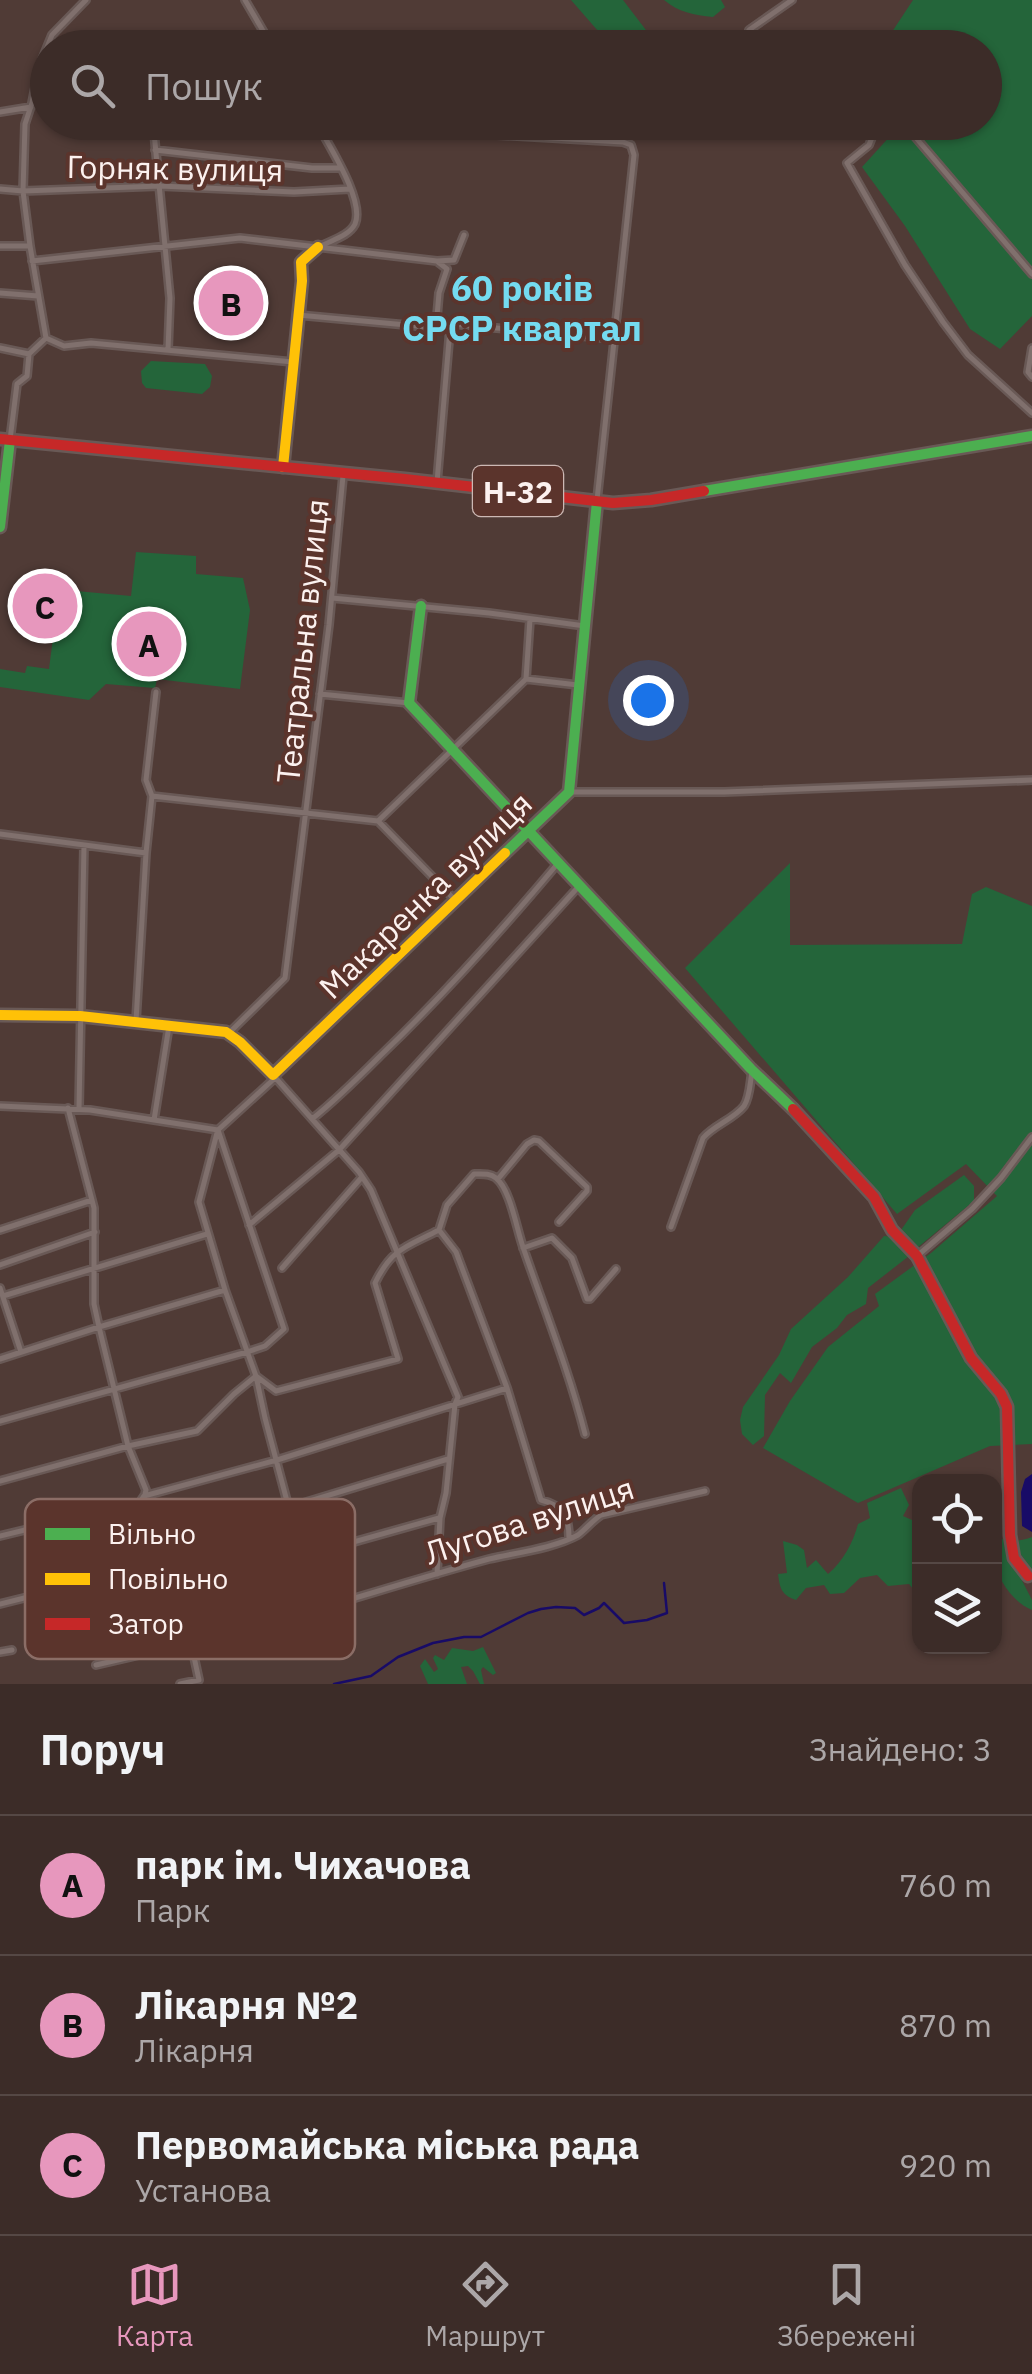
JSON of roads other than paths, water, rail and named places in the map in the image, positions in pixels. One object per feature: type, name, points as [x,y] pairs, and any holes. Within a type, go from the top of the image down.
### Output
[{"type":"street","points":[[57,30],[86,0]]},
{"type":"street","points":[[245,0],[262,30]]},
{"type":"street","points":[[750,30],[792,0]]},
{"type":"street","points":[[0,112],[30,107]]},
{"type":"street","points":[[30,110],[23,191],[46,338]]},
{"type":"street","points":[[154,140],[170,298],[168,350]]},
{"type":"street","points":[[282,467],[301,262],[355,224],[350,189],[325,140]]},
{"type":"street","name":"Макаренка вулиця","points":[[274,1077],[569,792],[634,155],[632,145],[587,140]]},
{"type":"street","points":[[871,140],[847,162],[905,265],[968,355],[1032,412]]},
{"type":"street","points":[[918,140],[1032,274]]},
{"type":"street","points":[[155,150],[340,168]]},
{"type":"street","name":"Горняк вулиця","points":[[0,189],[350,189]]},
{"type":"street","points":[[32,261],[240,238],[437,261],[454,260],[464,236]]},
{"type":"street","points":[[0,246],[30,246]]},
{"type":"street","points":[[436,328],[447,268],[437,261]]},
{"type":"street","points":[[0,293],[38,296]]},
{"type":"street","points":[[298,314],[450,329]]},
{"type":"street","points":[[437,482],[453,324],[614,340]]},
{"type":"street","points":[[46,338],[64,346],[91,342],[293,362]]},
{"type":"street","points":[[0,527],[5,439],[16,384],[27,376],[29,354],[46,338]]},
{"type":"street","points":[[0,348],[29,354]]},
{"type":"street","points":[[1032,348],[1028,372],[1032,377]]},
{"type":"street","name":"Н-32","points":[[5,439],[613,502],[651,500],[1032,436]]},
{"type":"street","name":"Театральна вулиця","points":[[228,1034],[285,978],[332,598],[343,473]]},
{"type":"street","points":[[332,598],[584,626]]},
{"type":"street","points":[[409,703],[420,606]]},
{"type":"street","points":[[378,820],[526,679],[530,619]]},
{"type":"street","points":[[526,679],[578,686]]},
{"type":"street","points":[[136,1021],[152,796],[146,780],[156,692]]},
{"type":"street","points":[[320,694],[409,703],[874,1197],[892,1230],[917,1256],[930,1277],[982,1374],[1002,1394],[1009,1420],[1010,1534],[1014,1558],[1028,1576]]},
{"type":"street","points":[[569,792],[724,792],[1032,780]]},
{"type":"street","points":[[152,796],[378,820],[455,900]]},
{"type":"street","points":[[0,834],[146,853]]},
{"type":"street","points":[[79,1110],[84,845]]},
{"type":"street","points":[[312,1120],[420,1018],[559,862]]},
{"type":"street","points":[[249,1224],[339,1150],[580,885]]},
{"type":"street","points":[[0,1015],[80,1016],[228,1034],[274,1077],[362,1176],[372,1190],[458,1397],[436,1574]]},
{"type":"street","points":[[154,1120],[169,1026]]},
{"type":"street","points":[[671,1227],[703,1138],[743,1108],[752,1070]]},
{"type":"street","points":[[274,1077],[218,1130],[198,1202],[256,1376],[288,1499]]},
{"type":"street","points":[[0,1106],[68,1108],[218,1130]]},
{"type":"street","points":[[68,1108],[92,1200],[94,1304],[128,1446],[146,1490],[142,1499]]},
{"type":"street","points":[[0,1421],[266,1346],[284,1329],[218,1130]]},
{"type":"street","points":[[917,1256],[972,1209],[1032,1137]]},
{"type":"street","points":[[498,1179],[530,1141],[539,1141],[587,1191],[558,1222]]},
{"type":"street","points":[[256,1376],[276,1391],[398,1359],[375,1283],[396,1251],[439,1230],[447,1206],[474,1174],[488,1174],[498,1179],[506,1194],[586,1434]]},
{"type":"street","points":[[282,1268],[362,1176]]},
{"type":"street","points":[[0,1230],[92,1200]]},
{"type":"street","points":[[439,1230],[456,1252],[507,1388],[541,1500],[562,1509],[569,1519],[569,1538]]},
{"type":"street","points":[[0,1265],[95,1232]]},
{"type":"street","points":[[2,1301],[207,1234]]},
{"type":"street","points":[[523,1248],[552,1238],[572,1258],[586,1298],[590,1299],[616,1269]]},
{"type":"street","points":[[0,1288],[22,1353]]},
{"type":"street","points":[[0,1360],[225,1290]]},
{"type":"street","points":[[0,1481],[197,1431],[256,1376]]},
{"type":"street","points":[[144,1496],[277,1460],[507,1388]]},
{"type":"street","points":[[316,1499],[449,1458]]},
{"type":"street","name":"Лугова вулиця","points":[[355,1597],[569,1538],[580,1534],[601,1515],[705,1491]]},
{"type":"street","points":[[355,1541],[440,1518]]},
{"type":"street","points":[[0,1536],[25,1530]]},
{"type":"street","points":[[0,1604],[25,1598]]},
{"type":"street","points":[[0,1652],[12,1650]]},
{"type":"street","name":"Лугова вулиця","points":[[96,1665],[122,1659]]},
{"type":"street","points":[[180,1684],[199,1680],[194,1659]]},
{"type":"waterway","points":[[334,1684],[371,1676],[398,1657],[433,1643],[481,1637],[541,1609],[575,1608],[584,1615],[604,1603],[624,1623],[647,1620],[667,1613],[664,1583]]},
{"type":"place","name":"Лікарня №2","points":[[231,303]]},
{"type":"place","name":"Первомайська міська рада","points":[[45,606]]},
{"type":"place","name":"парк ім. Чихачова","points":[[149,644]]},
{"type":"district","name":"60 років СРСР квартал","points":[[522,308]]}]
